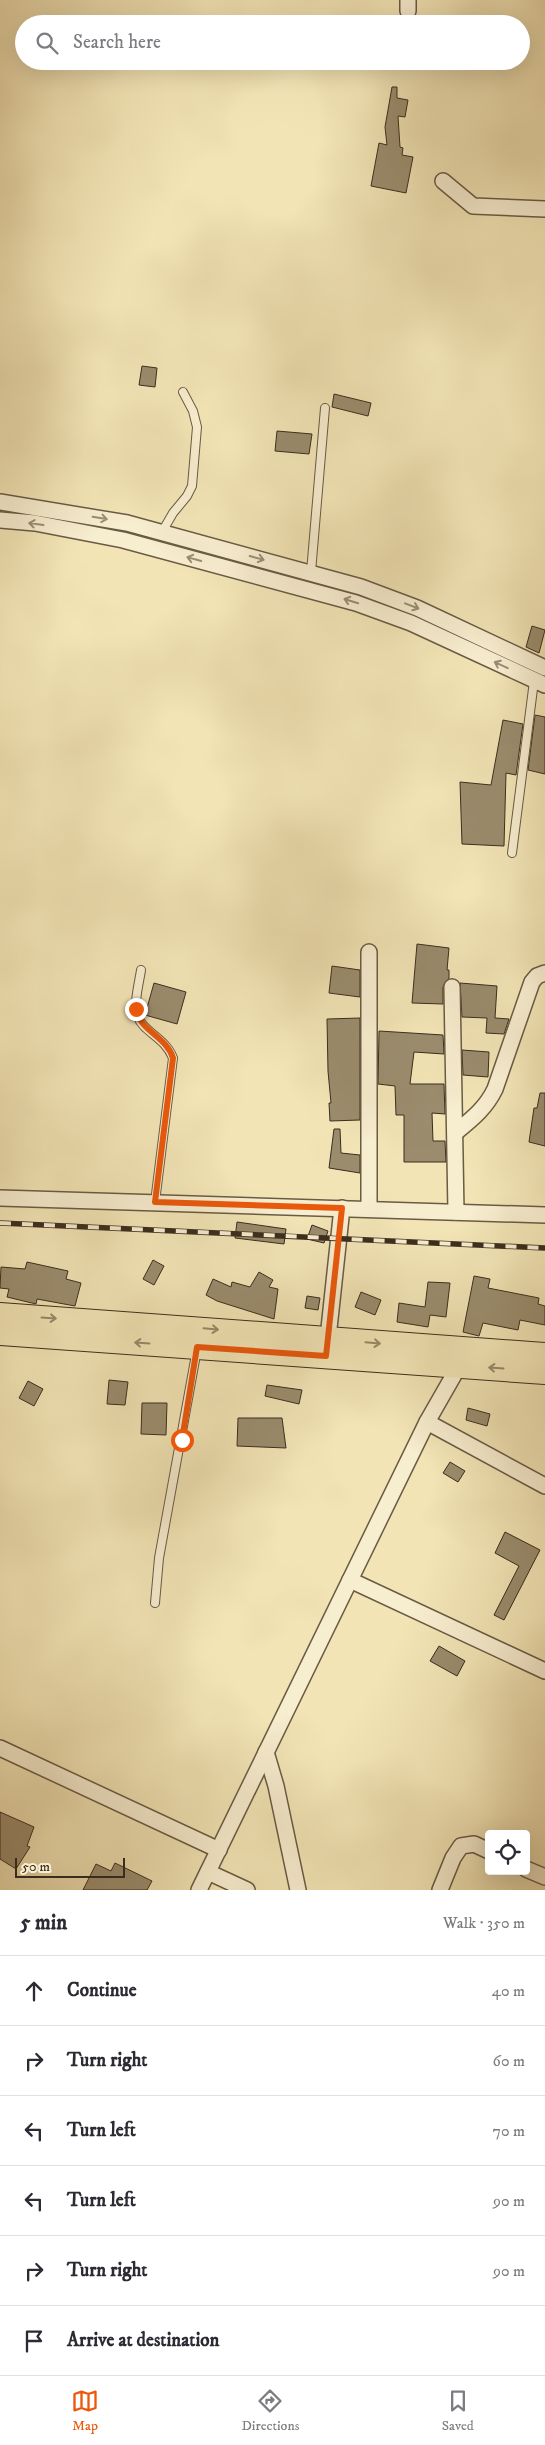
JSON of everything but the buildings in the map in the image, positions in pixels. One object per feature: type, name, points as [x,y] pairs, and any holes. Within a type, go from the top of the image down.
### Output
[{"type":"main road","points":[[0,1315],[327,1347],[459,1366],[545,1372]]},
{"type":"main road","points":[[0,1333],[197,1347],[327,1347],[545,1355]]},
{"type":"street","points":[[443,180],[473,206],[545,209]]},
{"type":"street","points":[[0,502],[127,523],[311,572],[417,608],[545,668]]},
{"type":"street","points":[[0,520],[35,523],[122,540],[356,603],[411,623],[540,683]]},
{"type":"street","points":[[368,1209],[369,952]]},
{"type":"street","points":[[455,1133],[489,1102],[532,982],[536,976],[545,973]]},
{"type":"street","points":[[452,987],[456,1212]]},
{"type":"street","points":[[0,1198],[545,1215]]},
{"type":"street","points":[[327,1347],[342,1208]]},
{"type":"street","points":[[199,1890],[426,1422],[459,1366]]},
{"type":"street","points":[[426,1422],[545,1486]]},
{"type":"street","points":[[350,1580],[545,1671]]},
{"type":"street","points":[[0,1748],[219,1850]]},
{"type":"street","points":[[266,1752],[276,1786],[298,1890]]},
{"type":"street","points":[[440,1890],[453,1858],[461,1846],[474,1844],[485,1849]]},
{"type":"street","points":[[530,1870],[545,1877]]},
{"type":"street","points":[[208,1872],[247,1890]]},
{"type":"lane","points":[[162,532],[192,486],[198,427],[193,411],[183,392]]},
{"type":"lane","points":[[311,572],[325,408]]},
{"type":"lane","points":[[512,853],[540,683]]},
{"type":"lane","points":[[141,970],[136,1009],[138,1018],[142,1025],[165,1042],[173,1058],[155,1202]]},
{"type":"lane","points":[[155,1603],[159,1558],[197,1347]]},
{"type":"railway","points":[[0,1223],[545,1248]]},
{"type":"route","points":[[136,1009],[142,1025],[165,1042],[173,1058],[155,1202],[342,1208],[326,1356],[197,1347],[182,1440]]}]
